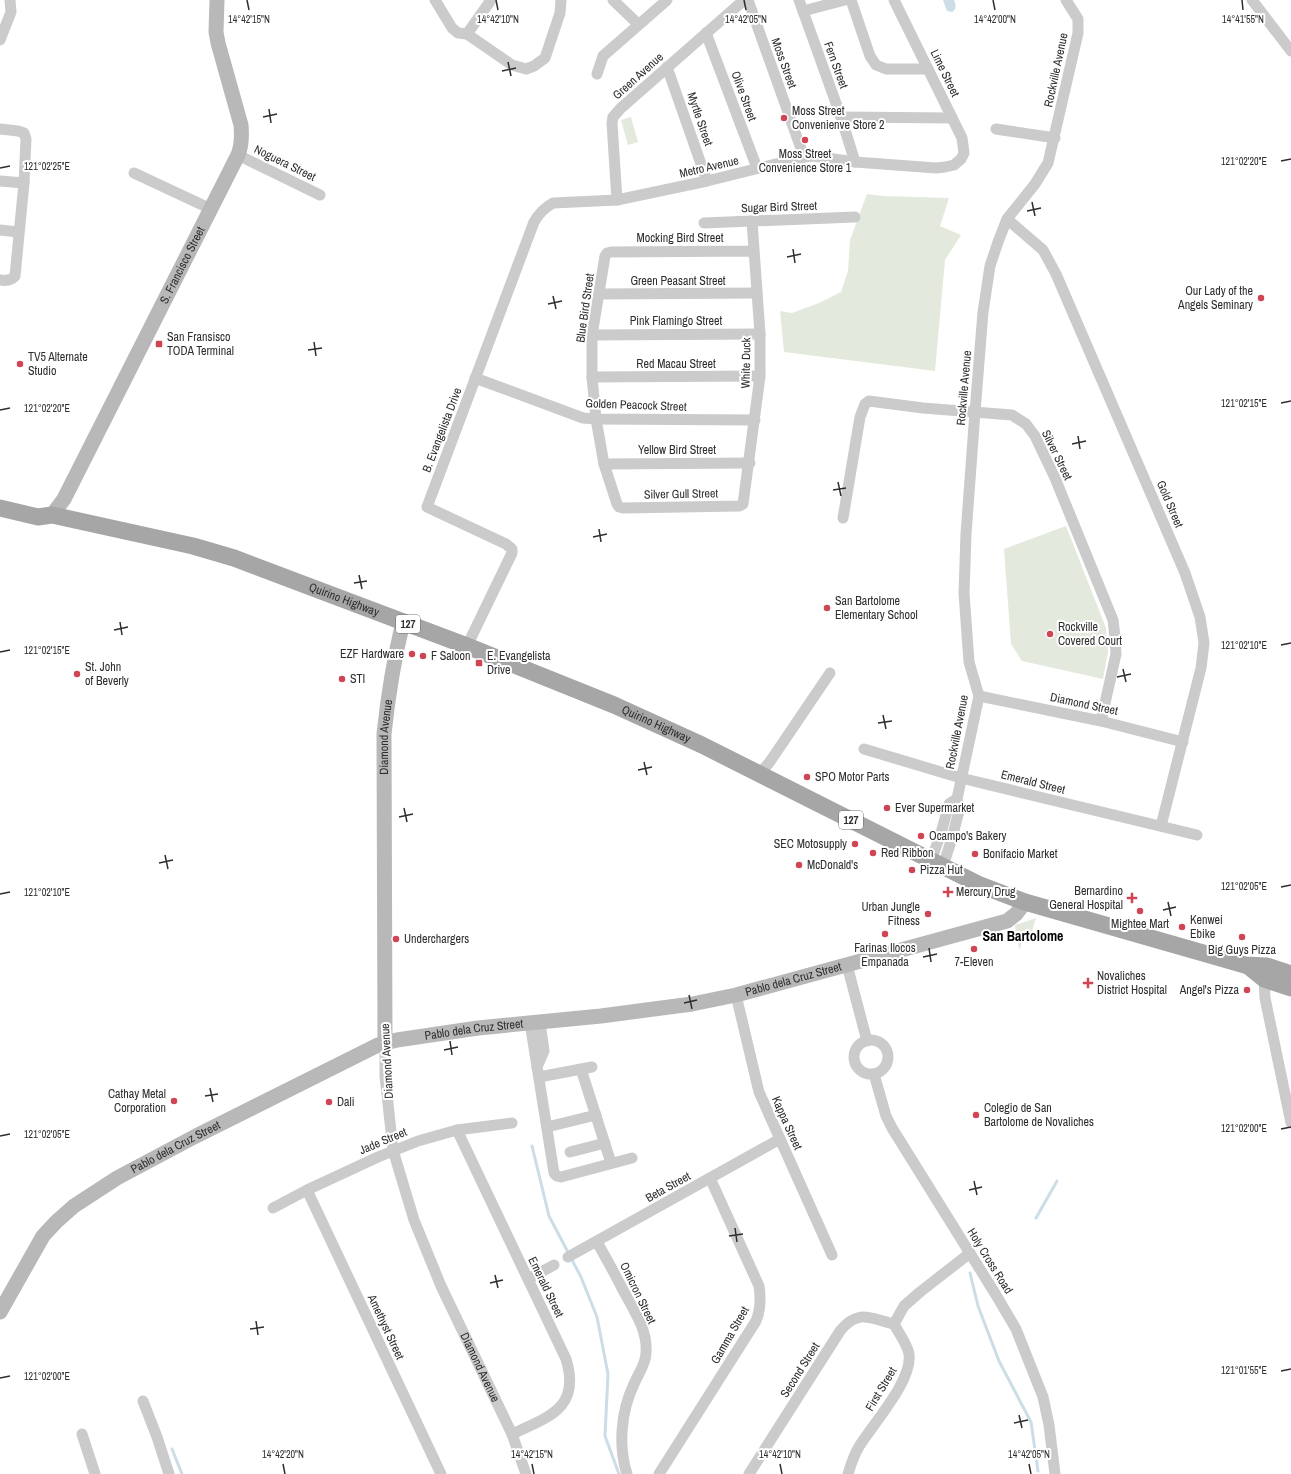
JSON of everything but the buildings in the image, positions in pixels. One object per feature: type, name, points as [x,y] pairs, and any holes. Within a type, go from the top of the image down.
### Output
[{"type":"main road","name":"Quirino Highway","points":[[0,498],[41,508],[52,515],[193,546],[234,558],[467,646],[614,706],[702,745],[980,885],[1025,902],[1248,966],[1267,966],[1291,974]]},
{"type":"main road","name":"Quirino Highway","points":[[0,508],[38,517],[52,515]]},
{"type":"main road","name":"Quirino Highway","points":[[1248,966],[1264,979],[1291,988]]},
{"type":"street","points":[[0,40],[4,18],[11,12],[10,0]]},
{"type":"street","name":"S. Francisco Street","points":[[52,515],[64,499],[238,155],[242,142],[241,125],[218,43],[216,32],[217,0]]},
{"type":"street","points":[[435,0],[455,31],[458,33],[467,34],[512,65],[526,69],[534,66],[545,58],[560,13],[561,0]]},
{"type":"street","points":[[467,34],[491,0]]},
{"type":"street","points":[[613,0],[638,24]]},
{"type":"street","points":[[596,74],[603,56],[667,0]]},
{"type":"street","name":"Green Avenue","points":[[617,200],[612,130],[613,118],[621,108],[667,66],[744,0]]},
{"type":"street","name":"Moss Street","points":[[748,0],[804,157]]},
{"type":"street","name":"Fern Street","points":[[799,0],[840,117],[854,162]]},
{"type":"street","points":[[803,11],[846,0]]},
{"type":"street","points":[[851,0],[870,56],[876,65],[886,68],[928,69]]},
{"type":"street","name":"Lime Street","points":[[894,0],[962,138],[964,153],[961,159]]},
{"type":"street","name":"Rockville Avenue","points":[[937,864],[952,838],[959,811],[957,799],[979,696],[969,662],[964,593],[966,534],[983,312],[990,266],[1007,219],[1035,184],[1048,163],[1055,138],[1078,33],[1078,19],[1066,0]]},
{"type":"street","points":[[1252,0],[1291,51]]},
{"type":"street","name":"Olive Street","points":[[706,33],[757,168]]},
{"type":"street","name":"Myrtle Street","points":[[667,66],[707,181]]},
{"type":"street","points":[[840,117],[952,118]]},
{"type":"street","points":[[0,129],[24,133],[26,139],[24,183],[14,276],[12,279],[7,281],[0,280]]},
{"type":"street","points":[[996,129],[1055,138]]},
{"type":"street","name":"Noguera Street","points":[[238,155],[320,195]]},
{"type":"street","name":"Metro Avenue","points":[[579,201],[617,200],[813,156],[854,162],[936,168],[954,165],[961,159]]},
{"type":"street","points":[[134,173],[211,209]]},
{"type":"street","points":[[0,180],[24,183]]},
{"type":"street","name":"B. Evangelista Drive","points":[[467,646],[512,553],[512,549],[510,546],[427,507],[534,222],[538,214],[553,203],[579,201]]},
{"type":"street","name":"Sugar Bird Street","points":[[704,223],[855,217]]},
{"type":"street","name":"Gold Street","points":[[1007,219],[1043,250],[1056,274],[1185,573],[1200,617],[1204,643],[1201,668],[1161,826]]},
{"type":"street","name":"White Duck","points":[[743,504],[750,463],[760,376],[760,334],[752,221]]},
{"type":"street","points":[[0,230],[18,232]]},
{"type":"street","name":"Mocking Bird Street","points":[[607,253],[754,251]]},
{"type":"street","name":"Blue Bird Street","points":[[607,253],[605,256],[600,294],[592,335],[592,377],[596,419],[604,464],[619,507]]},
{"type":"street","name":"Green Peasant Street","points":[[600,294],[757,293]]},
{"type":"street","name":"Pink Flamingo Street","points":[[592,335],[760,334]]},
{"type":"street","name":"Red Macau Street","points":[[592,377],[760,376]]},
{"type":"street","name":"Golden Peacock Street","points":[[475,378],[583,418],[755,420]]},
{"type":"street","name":"Silver Street","points":[[843,518],[860,418],[865,404],[869,401],[923,408],[1012,415],[1026,424],[1035,436],[1064,499],[1113,620],[1116,654],[1101,721]]},
{"type":"street","name":"Yellow Bird Street","points":[[604,464],[750,463]]},
{"type":"street","name":"Silver Gull Street","points":[[619,507],[739,506],[743,504]]},
{"type":"street","name":"Diamond Avenue","points":[[403,622],[394,659],[387,700],[384,734],[384,1043],[385,1076],[393,1150],[414,1220],[441,1286],[512,1434],[526,1474]]},
{"type":"street","points":[[759,774],[769,763],[830,673]]},
{"type":"street","name":"Diamond Street","points":[[979,696],[1101,721],[1183,742]]},
{"type":"street","name":"Emerald Street","points":[[864,749],[962,778],[1197,835]]},
{"type":"street","name":"Pablo dela Cruz Street","points":[[0,1312],[43,1236],[74,1206],[117,1178],[194,1137],[384,1043],[436,1034],[659,1009],[736,995],[1007,921],[1016,914],[1025,902]]},
{"type":"street","points":[[847,965],[866,1041]]},
{"type":"street","points":[[1264,979],[1265,998],[1291,1123]]},
{"type":"street","name":"Kappa Street","points":[[736,995],[758,1085],[780,1139],[832,1255]]},
{"type":"street","points":[[535,1023],[544,1051],[538,1072],[554,1172],[557,1176],[561,1177],[632,1158]]},
{"type":"street","points":[[872,1040],[883,1045],[888,1056],[884,1067],[880,1072],[874,1074],[863,1072],[855,1064],[854,1058],[857,1047],[866,1041],[872,1040]]},
{"type":"street","points":[[538,1072],[587,1068],[596,1115],[611,1163]]},
{"type":"street","name":"Holy Cross Road","points":[[874,1074],[885,1111],[892,1128],[1016,1329],[1036,1376],[1043,1398],[1050,1425],[1055,1474]]},
{"type":"street","points":[[547,1127],[596,1115]]},
{"type":"street","name":"Jade Street","points":[[274,1208],[307,1190],[393,1150],[457,1130],[512,1123]]},
{"type":"street","name":"Emerald Street","points":[[457,1130],[566,1359],[570,1373],[570,1384],[567,1396],[561,1407],[553,1414],[512,1434]]},
{"type":"street","name":"Beta Street","points":[[568,1257],[780,1139]]},
{"type":"street","points":[[570,1152],[605,1144]]},
{"type":"street","name":"Gamma Street","points":[[659,1474],[756,1321],[760,1312],[761,1304],[759,1286],[710,1178]]},
{"type":"street","name":"Amethyst Street","points":[[307,1190],[442,1474]]},
{"type":"street","name":"Omicron Street","points":[[597,1242],[638,1319],[646,1342],[646,1354],[642,1368],[626,1404],[623,1422],[622,1445],[627,1474]]},
{"type":"street","points":[[894,1324],[904,1306],[970,1253]]},
{"type":"street","points":[[528,1279],[554,1265]]},
{"type":"street","name":"Second Street","points":[[750,1474],[845,1324],[861,1316],[871,1316],[894,1324]]},
{"type":"street","name":"First Street","points":[[848,1474],[859,1447],[905,1376],[909,1365],[909,1354],[906,1345],[894,1324]]},
{"type":"street","points":[[143,1401],[169,1474]]},
{"type":"street","points":[[82,1434],[95,1474]]},
{"type":"shaded area","points":[[943,0],[954,0],[956,7],[955,10],[952,12],[947,11]]},
{"type":"shaded area","points":[[631,117],[638,142],[628,145],[621,120]]},
{"type":"shaded area","points":[[867,194],[883,196],[949,198],[940,226],[961,235],[945,260],[935,371],[784,352],[780,311],[792,313],[819,303],[841,292],[848,271],[850,240]]},
{"type":"shaded area","points":[[1066,526],[1106,628],[1108,652],[1103,679],[1022,661],[1011,644],[1004,549]]},
{"type":"shaded area","points":[[1036,918],[1029,942],[1022,940],[1020,950],[1016,938],[1015,925]]},
{"type":"waterway","points":[[532,1146],[549,1216],[581,1277],[597,1317],[608,1374],[605,1436],[619,1474]]},
{"type":"waterway","points":[[1036,1218],[1057,1181]]},
{"type":"waterway","points":[[970,1273],[978,1306],[999,1361],[1031,1422],[1038,1471]]},
{"type":"waterway","points":[[172,1449],[182,1474]]},
{"type":"place","name":"Moss Street Convenienve Store 2","points":[[784,118]]},
{"type":"place","name":"Moss Street Convenience Store 1","points":[[805,140]]},
{"type":"place","name":"Our Lady of the Angels Seminary","points":[[1261,298]]},
{"type":"place","name":"San Fransisco TODA Terminal","points":[[159,344]]},
{"type":"place","name":"TV5 Alternate Studio","points":[[20,364]]},
{"type":"place","name":"San Bartolome Elementary School","points":[[827,608]]},
{"type":"place","name":"Rockville Covered Court","points":[[1050,634]]},
{"type":"place","name":"EZF Hardware","points":[[412,654]]},
{"type":"place","name":"F Saloon","points":[[423,656]]},
{"type":"place","name":"E. Evangelista Drive","points":[[479,663]]},
{"type":"place","name":"St. John of Beverly","points":[[77,674]]},
{"type":"place","name":"STI","points":[[342,679]]},
{"type":"place","name":"SPO Motor Parts","points":[[807,777]]},
{"type":"place","name":"Ever Supermarket","points":[[887,808]]},
{"type":"place","name":"Ocampo's Bakery","points":[[921,836]]},
{"type":"place","name":"SEC Motosupply","points":[[855,844]]},
{"type":"place","name":"Red Ribbon","points":[[873,853]]},
{"type":"place","name":"Bonifacio Market","points":[[975,854]]},
{"type":"place","name":"McDonald's","points":[[799,865]]},
{"type":"place","name":"Pizza Hut","points":[[912,870]]},
{"type":"place","name":"Mercury Drug","points":[[948,892]]},
{"type":"place","name":"Bernardino General Hospital","points":[[1132,898]]},
{"type":"place","name":"Mightee Mart","points":[[1140,911]]},
{"type":"place","name":"Urban Jungle Fitness","points":[[928,914]]},
{"type":"place","name":"Kenwei Ebike","points":[[1182,927]]},
{"type":"place","name":"Farinas Ilocos Empanada","points":[[885,934]]},
{"type":"place","name":"Big Guys Pizza","points":[[1242,937]]},
{"type":"place","name":"Underchargers","points":[[396,939]]},
{"type":"place","name":"7-Eleven","points":[[974,949]]},
{"type":"place","name":"Novaliches District Hospital","points":[[1088,983]]},
{"type":"place","name":"Angel's Pizza","points":[[1247,990]]},
{"type":"place","name":"Cathay Metal Corporation","points":[[174,1101]]},
{"type":"place","name":"Dali","points":[[329,1102]]},
{"type":"place","name":"Colegio de San Bartolome de Novaliches","points":[[976,1115]]},
{"type":"district","name":"San Bartolome","points":[[1023,936]]}]
